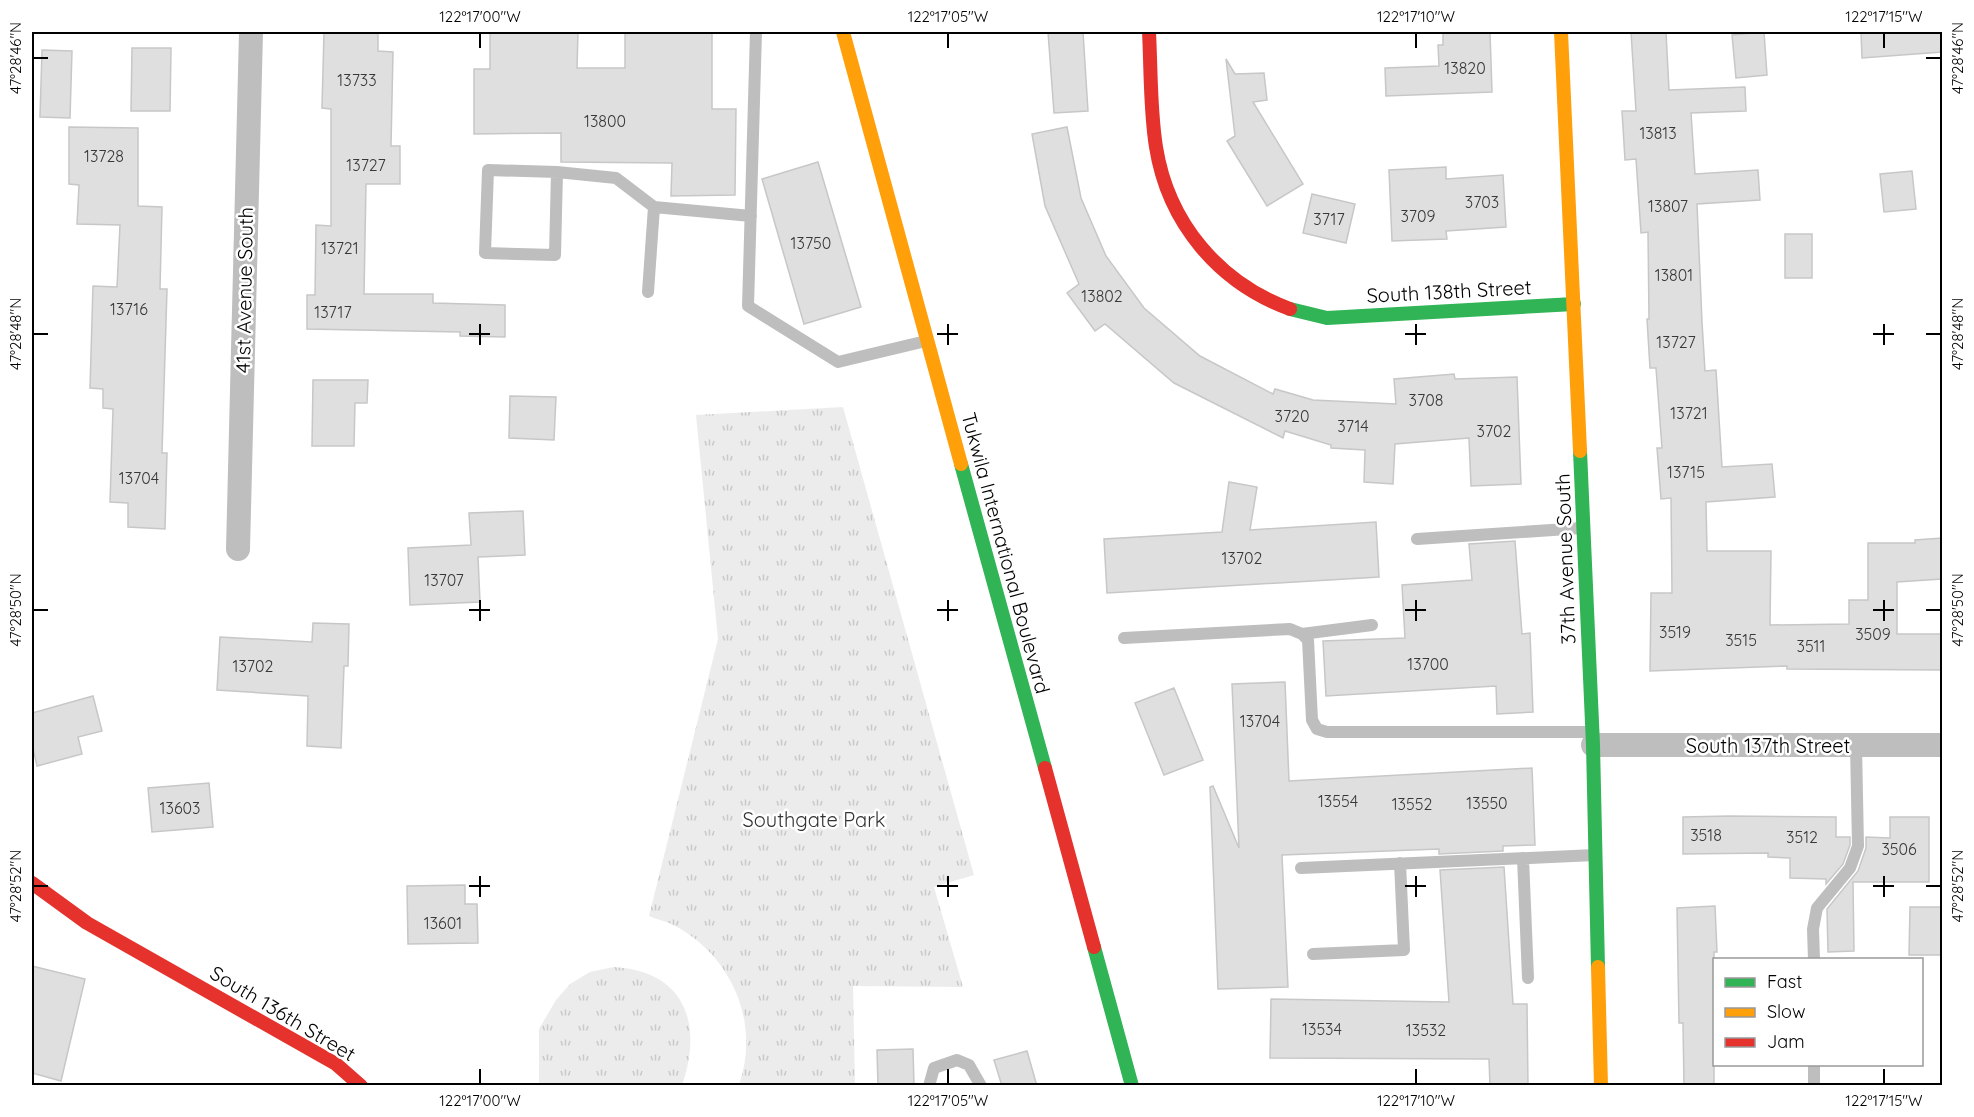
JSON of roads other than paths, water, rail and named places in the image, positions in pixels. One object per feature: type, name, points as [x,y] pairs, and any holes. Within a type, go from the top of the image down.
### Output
[{"type":"street","name":"41st Avenue South","points":[[238,549],[250,32]]},
{"type":"street","name":"Tukwila International Boulevard","points":[[843,32],[1132,1086]]},
{"type":"street","name":"South 138th Street","points":[[1149,32],[1156,148],[1174,206],[1200,249],[1241,285],[1288,309],[1327,318],[1574,304]]},
{"type":"street","name":"37th Avenue South","points":[[1560,32],[1592,738],[1601,1086]]},
{"type":"street","name":"South 137th Street","points":[[1592,738],[1942,745]]},
{"type":"street","name":"South 136th Street","points":[[32,883],[87,922],[336,1064],[361,1086]]},
{"type":"lane","points":[[756,32],[748,306],[838,362],[928,341]]},
{"type":"lane","points":[[557,172],[555,255],[485,253],[488,170],[557,172],[616,178],[654,207],[751,216]]},
{"type":"lane","points":[[648,292],[654,207]]},
{"type":"lane","points":[[1418,539],[1583,528]]},
{"type":"lane","points":[[1302,634],[1372,625]]},
{"type":"lane","points":[[1124,638],[1290,629],[1302,634],[1308,640],[1312,720],[1317,729],[1327,732],[1592,738]]},
{"type":"lane","points":[[1814,958],[1813,928],[1817,908],[1850,868],[1858,846],[1856,745]]},
{"type":"lane","points":[[1301,868],[1596,855]]},
{"type":"lane","points":[[1523,858],[1528,978]]},
{"type":"lane","points":[[1313,954],[1404,950],[1400,863]]},
{"type":"lane","points":[[929,1086],[934,1068],[957,1060],[969,1065],[981,1086]]},
{"type":"lane","points":[[1814,1066],[1814,1086]]},
{"type":"park label","name":"Southgate Park","points":[[814,819]]}]
